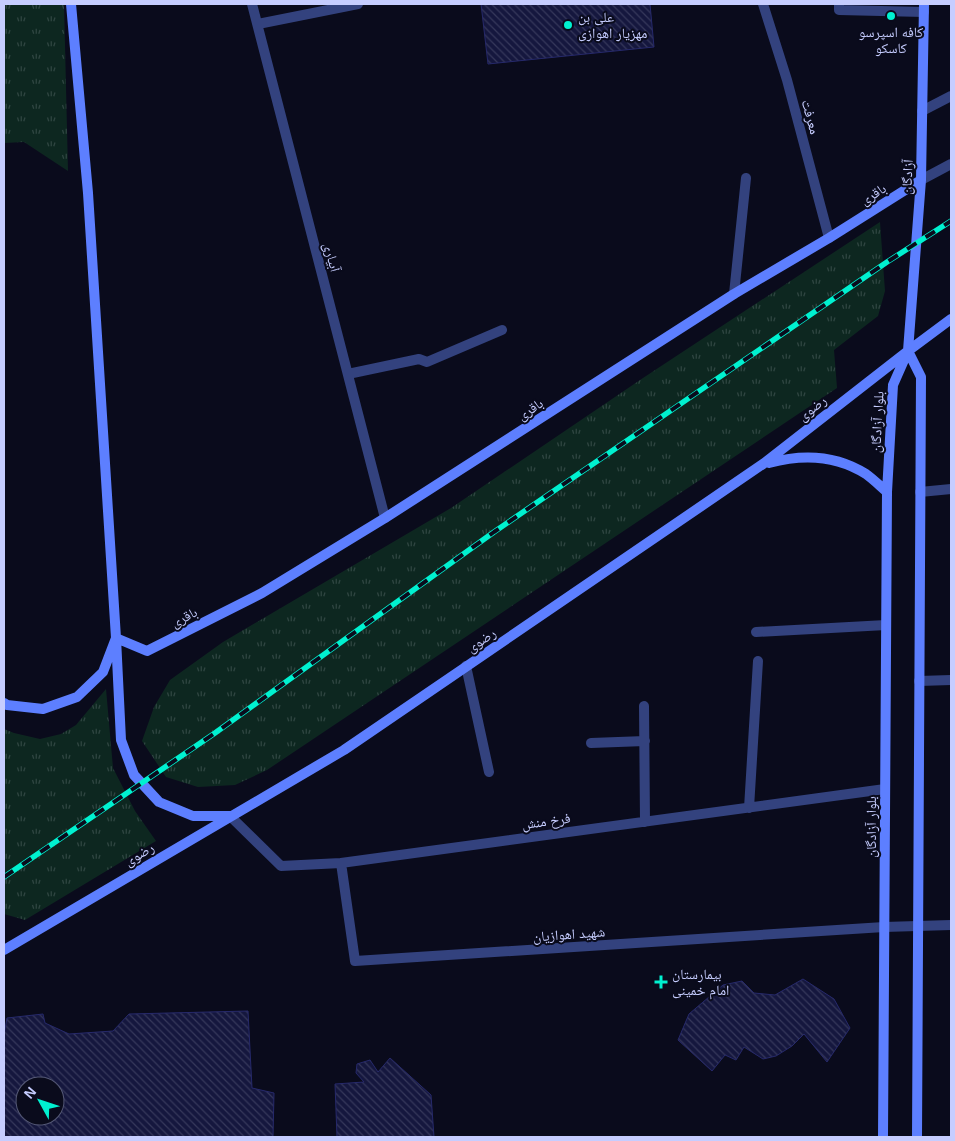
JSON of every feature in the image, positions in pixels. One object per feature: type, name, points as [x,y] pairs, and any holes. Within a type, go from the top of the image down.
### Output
[{"type":"main road","points":[[71,4],[88,203],[121,740],[134,775],[159,802],[193,816],[230,816]]},
{"type":"main road","name":"آزادگان","points":[[908,351],[921,180],[924,8]]},
{"type":"main road","name":"باقری","points":[[116,638],[147,651],[262,593],[385,518],[734,294],[829,238],[921,180]]},
{"type":"main road","name":"رضوی","points":[[4,950],[344,750],[763,464],[951,319]]},
{"type":"main road","points":[[908,351],[921,377],[917,1137]]},
{"type":"main road","name":"بلوار آزادگان","points":[[883,1137],[886,492],[892,385],[908,351]]},
{"type":"main road","points":[[763,464],[789,457],[816,457],[842,463],[866,474],[886,492]]},
{"type":"main road","points":[[4,702],[7,705],[43,708],[77,697],[104,672],[116,638]]},
{"type":"street","name":"آبیاری","points":[[252,4],[385,518]]},
{"type":"street","points":[[258,24],[358,4]]},
{"type":"street","name":"معرفت","points":[[763,4],[787,80],[829,238]]},
{"type":"street","points":[[839,4],[839,10],[924,8]]},
{"type":"street","points":[[922,111],[951,96]]},
{"type":"street","name":"باقری","points":[[921,180],[951,164]]},
{"type":"street","points":[[734,294],[746,178]]},
{"type":"street","points":[[348,374],[419,359],[427,362],[502,330]]},
{"type":"street","points":[[920,492],[951,489]]},
{"type":"street","points":[[756,632],[886,625]]},
{"type":"street","points":[[749,808],[758,661]]},
{"type":"street","points":[[466,666],[490,772]]},
{"type":"street","points":[[919,681],[951,680]]},
{"type":"street","points":[[644,706],[645,822]]},
{"type":"street","points":[[591,743],[645,741]]},
{"type":"street","name":"فرخ منش","points":[[230,816],[281,866],[341,863],[885,789]]},
{"type":"street","name":"شهید اهوازیان","points":[[341,863],[355,961],[884,928]]},
{"type":"street","points":[[884,928],[951,925]]},
{"type":"green space","points":[[4,4],[64,4],[68,171],[24,142],[4,143]]},
{"type":"green space","points":[[880,222],[885,291],[878,316],[834,350],[837,388],[267,770],[235,785],[198,787],[166,777],[142,741],[154,707],[170,680],[223,642],[451,508],[643,378]]},
{"type":"green space","points":[[106,689],[113,768],[135,811],[156,841],[25,920],[4,914],[4,729],[40,739],[61,734],[76,725]]},
{"type":"building","name":"علی بن مهزیار اهوازی","points":[[481,4],[650,4],[654,47],[488,64]]},
{"type":"building","points":[[803,979],[834,999],[850,1028],[827,1062],[804,1034],[792,1046],[776,1056],[763,1059],[744,1047],[736,1060],[725,1055],[712,1071],[678,1040],[689,1014],[723,985],[742,981],[754,993],[775,995]]},
{"type":"building","points":[[248,1011],[252,1088],[274,1093],[273,1137],[4,1137],[4,1034],[7,1018],[43,1014],[45,1023],[69,1034],[113,1031],[129,1014]]},
{"type":"building","points":[[390,1058],[431,1095],[434,1137],[337,1137],[335,1084],[364,1082],[356,1073],[357,1064],[370,1060],[378,1072]]},
{"type":"railway","points":[[4,877],[215,733],[494,532],[887,262],[951,221]]},
{"type":"place","name":"کافه اسپرسو کاسکو","points":[[891,16]]},
{"type":"place","name":"علی بن مهزیار اهوازی","points":[[568,25]]},
{"type":"place","name":"بیمارستان امام خمینی","points":[[661,982]]}]
